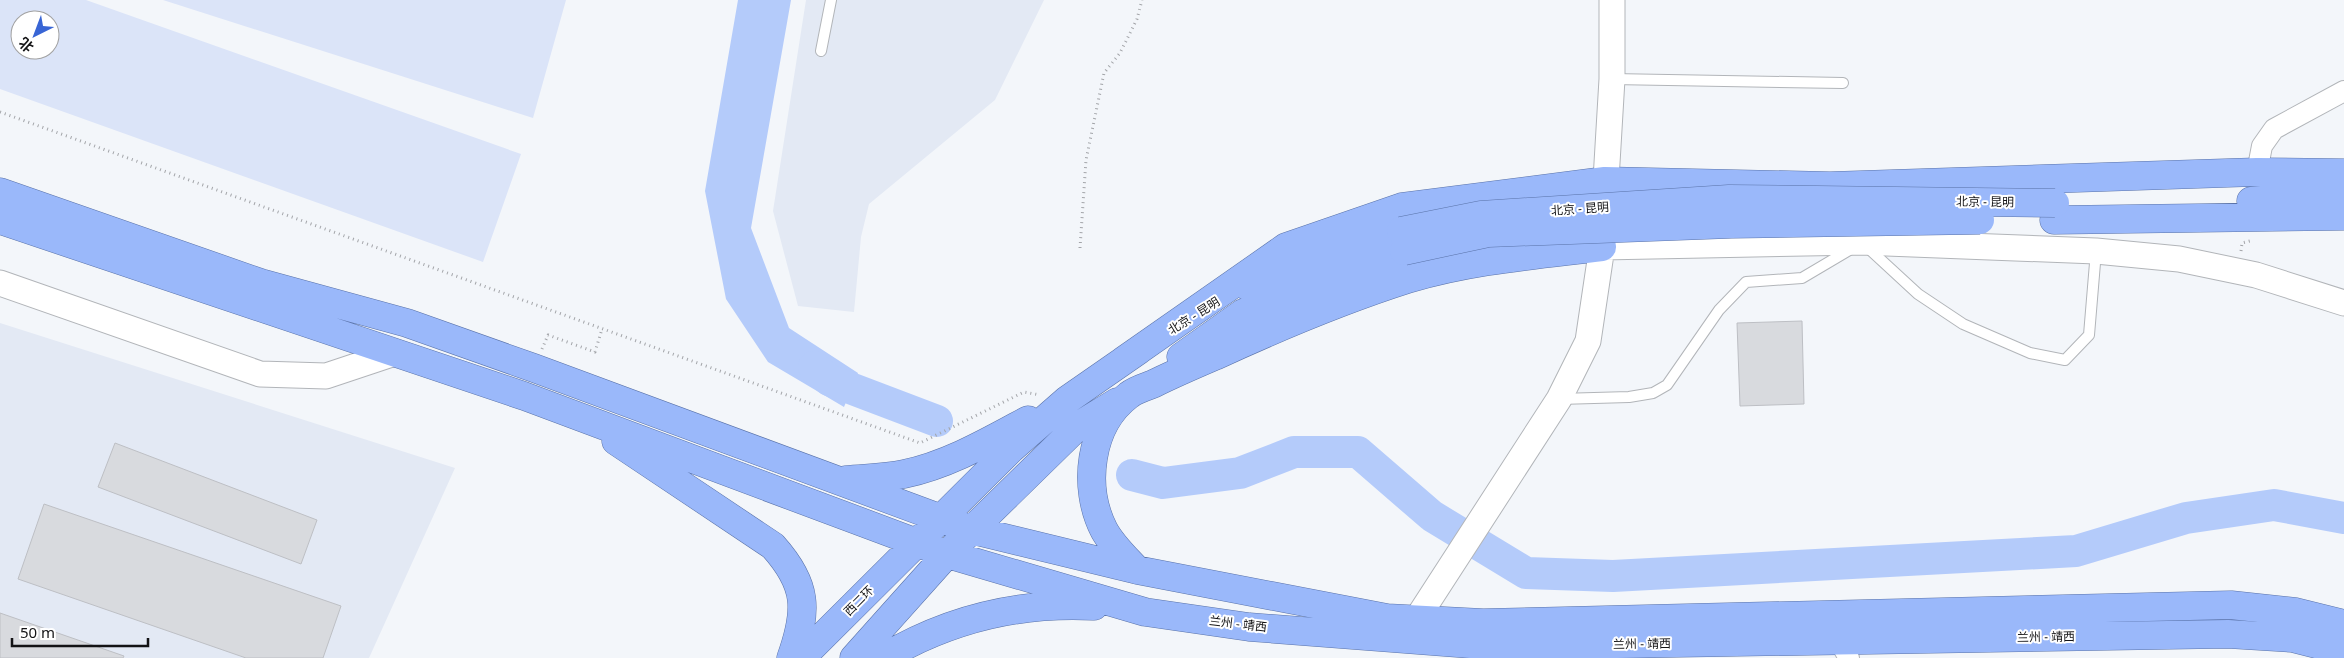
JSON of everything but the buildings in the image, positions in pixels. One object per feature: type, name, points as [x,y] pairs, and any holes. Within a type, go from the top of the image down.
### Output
[{"type":"highway","points":[[1123,361],[1286,247],[1402,207],[1605,181],[1830,186],[2257,172],[2344,173]]},
{"type":"highway","name":"兰州 - 靖西","points":[[0,192],[261,283],[407,323],[972,530],[1137,570],[1387,618],[1482,623],[2231,605],[2296,612],[2344,624]]},
{"type":"highway","name":"北京 - 昆明","points":[[918,543],[1011,449],[1067,400],[1123,361],[1234,290],[1402,241],[1488,233],[2054,211],[2237,202],[2344,194]]},
{"type":"highway","name":"北京 - 昆明","points":[[2054,211],[2344,216]]},
{"type":"highway","points":[[0,220],[580,417],[772,546],[789,565],[800,589],[803,618],[791,658]]},
{"type":"highway","name":"北京 - 昆明","points":[[947,554],[1078,426],[1129,394],[1243,313],[1402,241]]},
{"type":"highway","points":[[1137,570],[1111,543],[1098,517],[1092,489],[1092,460],[1099,438],[1109,417],[1129,394],[1290,322],[1409,279],[1496,259],[1602,247]]},
{"type":"highway","points":[[838,481],[903,474],[936,464],[978,447],[1067,400]]},
{"type":"highway","name":"兰州 - 靖西","points":[[580,417],[947,554],[1144,612],[1248,626],[1496,646],[1844,649],[2228,634],[2292,638],[2344,651]]},
{"type":"highway","name":"西二环","points":[[801,658],[918,543]]},
{"type":"highway","points":[[854,658],[947,554]]},
{"type":"highway","points":[[883,658],[913,640],[936,631],[983,616],[1015,610],[1080,606],[1144,612]]},
{"type":"street","points":[[1416,620],[1559,399],[1588,341],[1602,247],[1612,79],[1612,0]]},
{"type":"street","points":[[2257,172],[2262,146],[2274,129],[2344,91]]},
{"type":"street","points":[[1602,247],[1862,242],[2096,251],[2179,259],[2256,276],[2344,303]]},
{"type":"street","points":[[0,283],[260,374],[326,376],[395,353]]},
{"type":"lane","points":[[821,51],[831,0]]},
{"type":"lane","points":[[1612,79],[1843,83]]},
{"type":"lane","points":[[1559,399],[1629,397],[1653,393],[1667,385],[1719,310],[1746,282],[1802,278],[1862,242],[1918,294],[1963,324],[2030,353],[2065,360],[2090,335],[2096,251]]},
{"type":"path","points":[[1080,248],[1086,160],[1104,73],[1120,53],[1136,19],[1142,0]]},
{"type":"path","points":[[0,112],[920,443],[1024,392],[1067,400]]},
{"type":"path","points":[[534,368],[548,335],[595,352],[602,329]]},
{"type":"shaded area","points":[[0,0],[86,0],[521,154],[483,262],[0,89]]},
{"type":"shaded area","points":[[163,0],[566,0],[533,118]]},
{"type":"shaded area","points":[[806,0],[1044,0],[995,100],[869,204],[861,237],[854,312],[798,306],[773,211]]},
{"type":"shaded area","points":[[0,323],[455,468],[369,658],[0,658]]},
{"type":"water","points":[[738,0],[791,0],[751,228],[789,328],[858,373],[844,407],[768,362],[726,299],[705,191]]},
{"type":"waterway","points":[[814,367],[829,380],[937,421]]},
{"type":"waterway","points":[[1132,475],[1163,483],[1240,473],[1294,452],[1358,452],[1432,516],[1526,573],[1613,576],[2076,551],[2186,518],[2274,505],[2344,518]]}]
